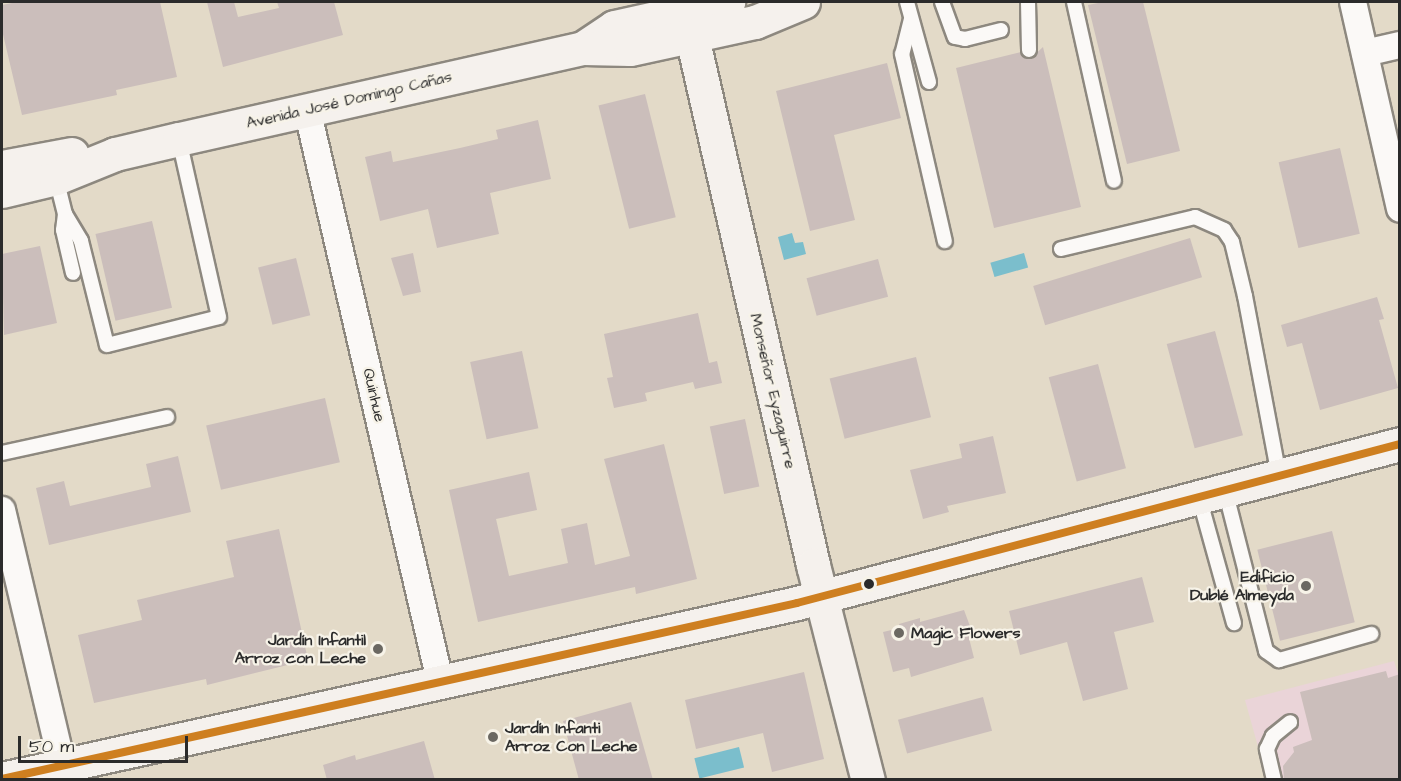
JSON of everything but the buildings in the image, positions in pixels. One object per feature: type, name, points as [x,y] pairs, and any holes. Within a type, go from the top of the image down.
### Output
[{"type":"street","name":"Avenida José Domingo Cañas","points":[[2,191],[56,178],[115,154],[307,109],[583,48],[630,49],[687,16],[728,2]]},
{"type":"street","name":"Avenida José Domingo Cañas","points":[[687,16],[769,18],[803,2]]},
{"type":"street","points":[[1353,2],[1399,203]]},
{"type":"street","name":"Monseñor Eyzaguirre","points":[[687,16],[820,597],[868,780]]},
{"type":"street","points":[[1365,53],[1400,45]]},
{"type":"street","name":"Quinhue","points":[[307,109],[440,681]]},
{"type":"street","name":"Avenida José Domingo Cañas","points":[[2,167],[58,155],[115,154]]},
{"type":"street","points":[[2,779],[64,773],[440,681],[820,597],[1400,444]]},
{"type":"street","points":[[2,510],[64,773]]},
{"type":"lane","points":[[906,2],[929,82]]},
{"type":"lane","points":[[942,2],[955,37],[965,39],[1001,30]]},
{"type":"lane","points":[[1028,2],[1029,50]]},
{"type":"lane","points":[[1074,2],[1114,181]]},
{"type":"lane","points":[[911,19],[902,54],[945,241]]},
{"type":"lane","points":[[56,178],[65,214],[81,241],[107,345],[219,317],[179,139]]},
{"type":"lane","points":[[65,214],[63,230],[73,273]]},
{"type":"lane","points":[[1060,249],[1195,217],[1224,230],[1232,242],[1245,296],[1279,476]]},
{"type":"lane","points":[[2,453],[167,417]]},
{"type":"lane","points":[[1212,494],[1234,623]]},
{"type":"lane","points":[[1212,494],[1266,651],[1279,660],[1371,634]]},
{"type":"lane","points":[[1274,780],[1267,749],[1273,736],[1290,722]]},
{"type":"shaded area","points":[[1394,661],[1400,680],[1399,779],[1267,779],[1245,700]]},
{"type":"water","points":[[792,233],[795,243],[803,242],[806,254],[784,260],[778,237]]},
{"type":"water","points":[[1024,253],[1028,267],[994,277],[990,263]]},
{"type":"water","points":[[739,747],[744,767],[699,779],[694,758]]},
{"type":"transit line","points":[[2,779],[797,603],[1400,444]]},
{"type":"place","name":"Edificio Dublé Almeyda","points":[[1306,586]]},
{"type":"place","name":"Magic Flowers","points":[[899,633]]},
{"type":"place","name":"Jardín Infantil Arroz con Leche","points":[[378,649]]},
{"type":"place","name":"Jardín Infanti Arroz Con Leche","points":[[493,737]]}]
